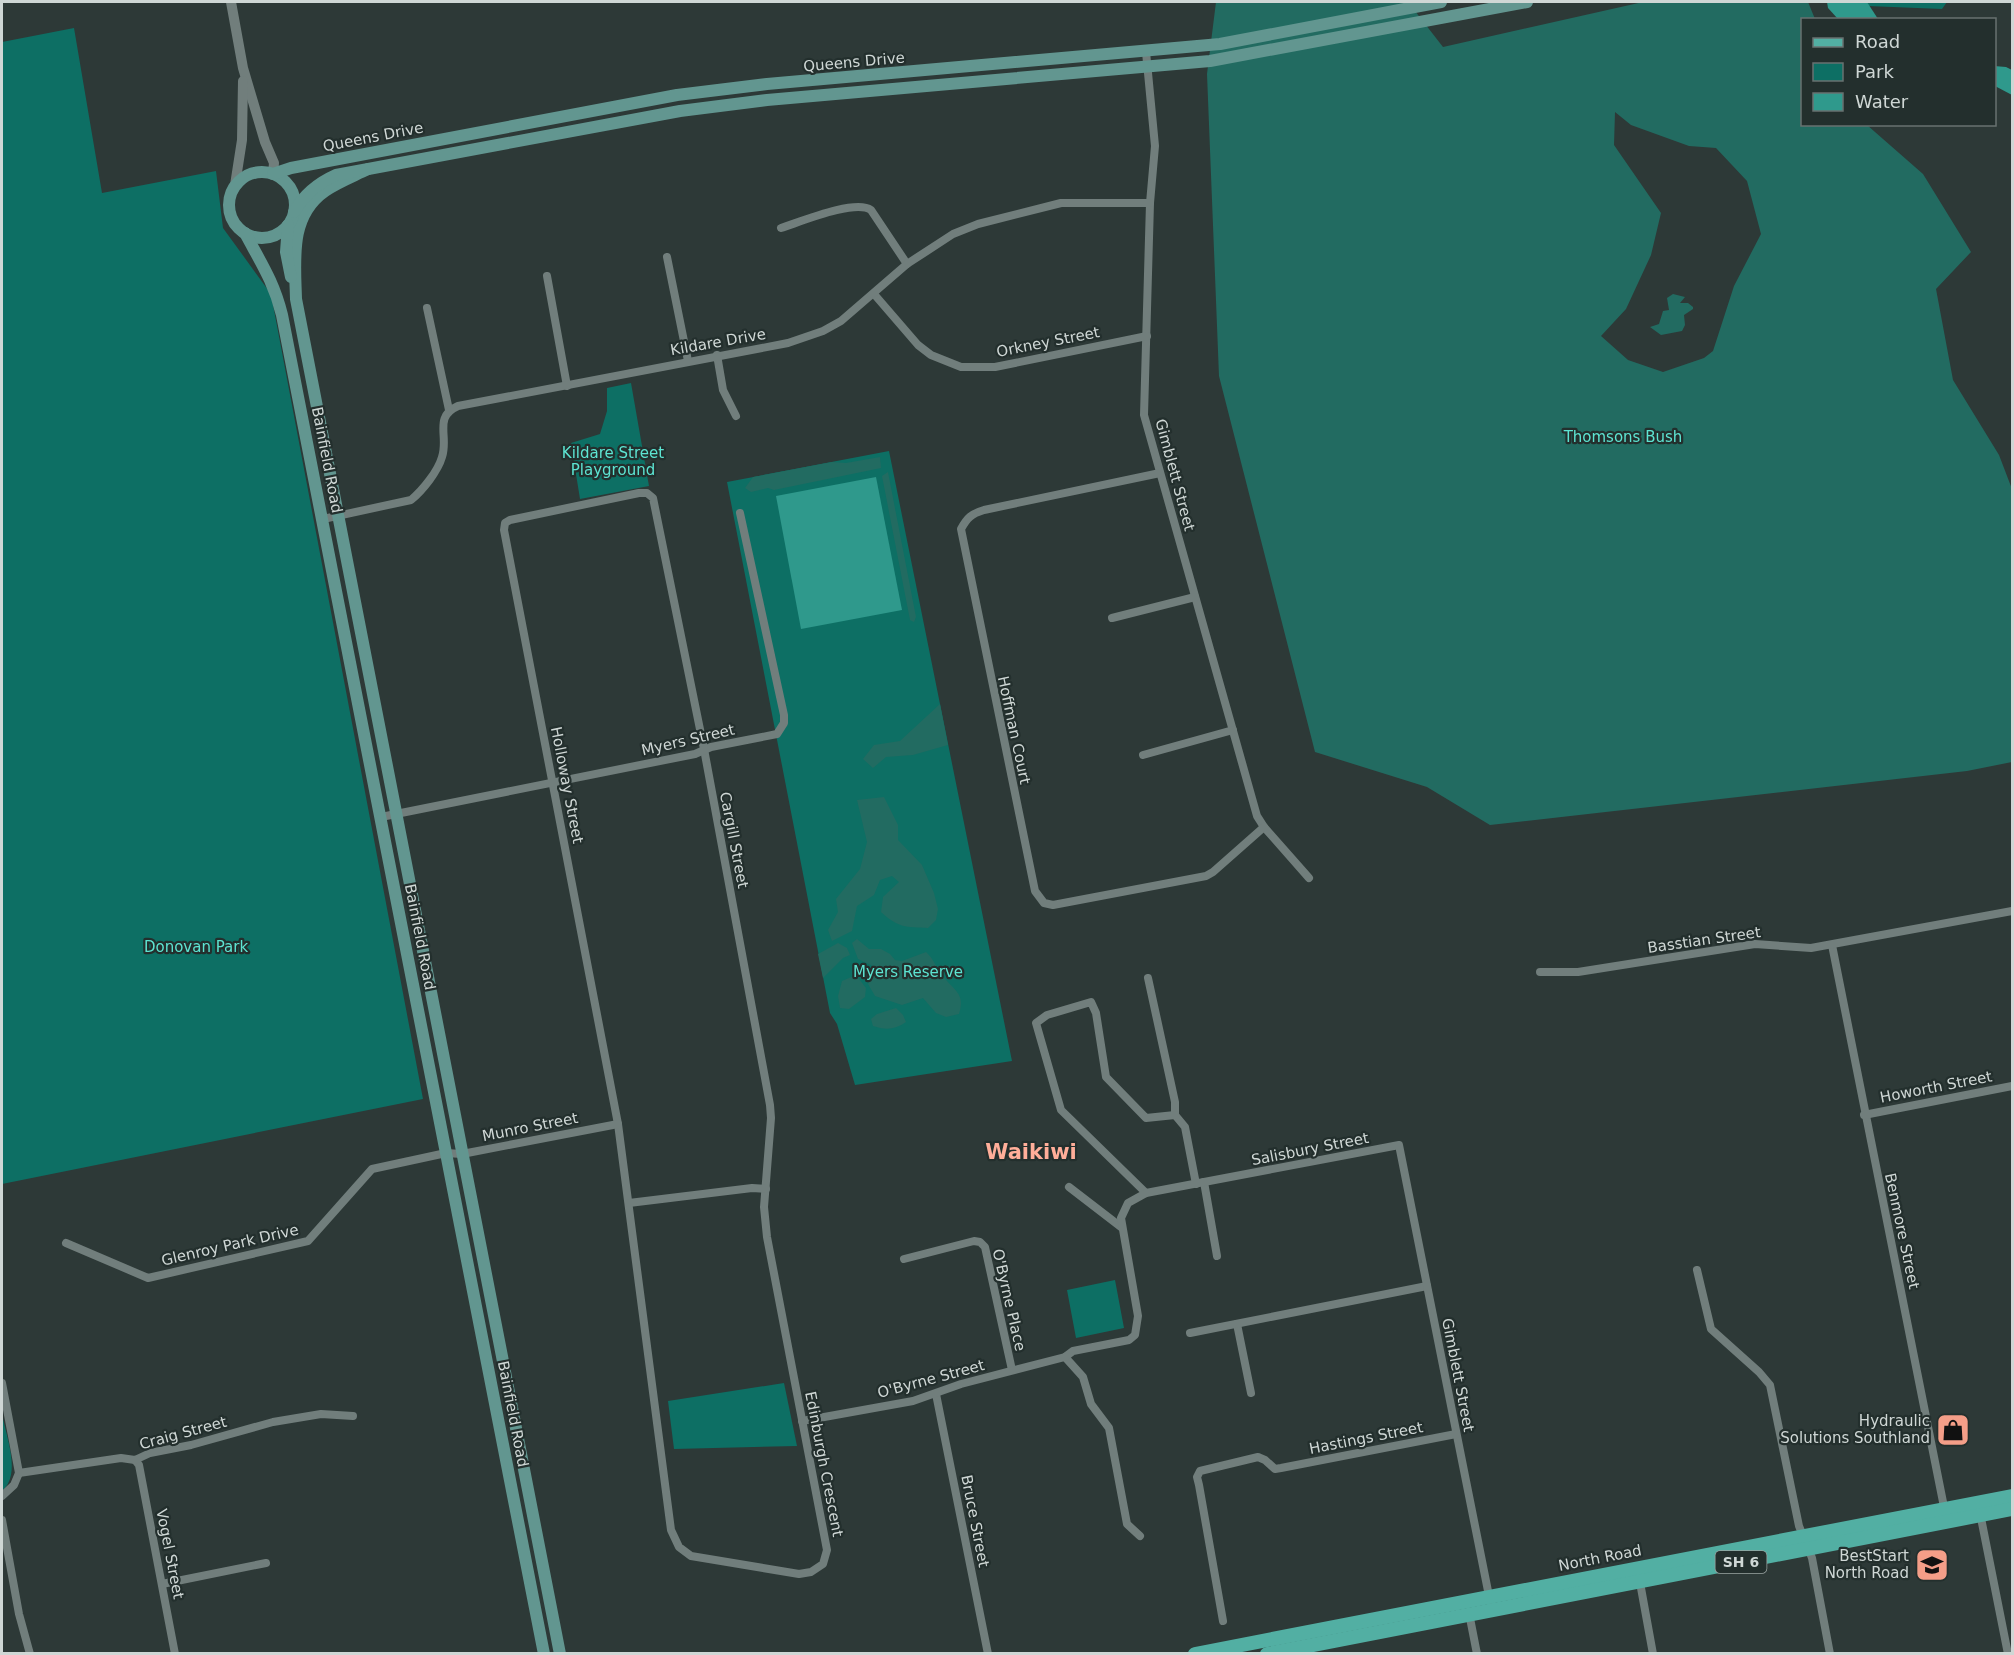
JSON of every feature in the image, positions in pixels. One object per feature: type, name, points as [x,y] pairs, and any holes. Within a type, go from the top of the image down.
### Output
[{"type":"main road","name":"Queens Drive","points":[[273,174],[291,168],[413,144],[677,95],[767,84],[1220,44],[1441,2]]},
{"type":"main road","name":"Queens Drive","points":[[294,212],[300,200],[324,180],[336,174],[680,111],[767,100],[1210,61],[1527,2]]},
{"type":"main road","points":[[677,95],[680,111]]},
{"type":"main road","points":[[413,144],[416,160]]},
{"type":"main road","name":"Queens Drive","points":[[296,236],[305,211],[315,199],[333,186],[368,169]]},
{"type":"main road","points":[[235,185],[252,173],[273,174]]},
{"type":"main road","name":"Bainfield Road","points":[[273,174],[290,187],[294,203],[294,212],[285,240],[286,260],[296,299],[560,1653]]},
{"type":"main road","name":"Bainfield Road","points":[[235,185],[231,192],[229,207],[234,222],[245,233],[277,291],[544,1653]]},
{"type":"main road","points":[[245,233],[260,238],[268,237],[275,235],[288,225]]},
{"type":"main road","name":"Bainfield Road","points":[[296,236],[296,299]]},
{"type":"main road","points":[[415,989],[429,986]]},
{"type":"main road","points":[[479,1319],[494,1316]]},
{"type":"main road","name":"North Road","points":[[1979,1509],[2013,1496]]},
{"type":"main road","name":"North Road","points":[[1268,1653],[1490,1603],[1945,1515],[1979,1509],[2013,1509]]},
{"type":"main road","points":[[528,1570],[543,1567]]},
{"type":"main road","name":"North Road","points":[[1195,1653],[1297,1645]]},
{"type":"street","name":"Bainfield Road","points":[[231,2],[243,68],[265,142],[274,163],[273,174]]},
{"type":"street","name":"Gimblett Street","points":[[1146,52],[1155,146],[1150,203],[1144,416],[1254,805],[1264,827],[1309,878]]},
{"type":"street","name":"Bainfield Road","points":[[235,185],[242,140],[243,68]]},
{"type":"street","name":"Kildare Drive","points":[[449,410],[458,406],[788,343],[823,331],[841,321],[907,264],[953,234],[995,218],[1061,203],[1150,203]]},
{"type":"street","points":[[781,228],[821,215],[852,208],[867,208],[871,210],[907,264]]},
{"type":"street","points":[[667,257],[688,361]]},
{"type":"street","points":[[547,276],[567,386]]},
{"type":"street","name":"Orkney Street","points":[[874,294],[918,345],[931,356],[961,367],[995,367],[1146,336]]},
{"type":"street","points":[[323,519],[406,502],[417,495],[442,459],[444,418],[449,410],[427,308]]},
{"type":"street","points":[[717,355],[722,387],[736,416]]},
{"type":"street","name":"Hoffman Court","points":[[1160,473],[984,510],[966,519],[961,530],[1035,891],[1044,903],[1053,905],[1206,876],[1264,827]]},
{"type":"street","name":"Holloway Street","points":[[629,1203],[618,1124],[504,530],[505,523],[510,520],[639,493],[647,493],[653,498]]},
{"type":"street","name":"Cargill Street","points":[[653,498],[704,749],[770,1105],[766,1189]]},
{"type":"street","name":"Myers Street","points":[[381,817],[696,754],[704,749],[773,735],[781,730],[784,715],[740,513]]},
{"type":"street","points":[[1112,618],[1195,597]]},
{"type":"street","points":[[1143,755],[1233,730]]},
{"type":"street","name":"Basstian Street","points":[[1540,972],[1578,972],[1755,944],[1798,948],[1832,945],[2013,911]]},
{"type":"street","name":"Benmore Street","points":[[1832,945],[1945,1515]]},
{"type":"street","points":[[1148,978],[1175,1102],[1175,1115],[1185,1127],[1217,1256]]},
{"type":"street","points":[[1121,1227],[1120,1218],[1128,1203],[1146,1193],[1061,1110],[1036,1023],[1047,1015],[1091,1002],[1106,1077],[1146,1118],[1175,1115]]},
{"type":"street","name":"Howorth Street","points":[[1864,1115],[2013,1086]]},
{"type":"street","name":"Munro Street","points":[[446,1153],[462,1154],[618,1124]]},
{"type":"street","name":"Gimblett Street","points":[[1399,1144],[1490,1603]]},
{"type":"street","name":"Salisbury Street","points":[[1146,1193],[1399,1144]]},
{"type":"street","name":"Glenroy Park Drive","points":[[66,1243],[148,1278],[301,1243],[308,1241],[315,1234],[372,1169],[446,1153]]},
{"type":"street","points":[[1069,1187],[1121,1227]]},
{"type":"street","points":[[629,1203],[752,1188],[766,1189]]},
{"type":"street","name":"Edinburgh Crescent","points":[[629,1203],[671,1530],[676,1541],[685,1553],[691,1556],[799,1574],[811,1572],[823,1563],[827,1550],[826,1537],[767,1237],[764,1207],[766,1189]]},
{"type":"street","name":"O'Byrne Street","points":[[802,1421],[913,1401],[1011,1370],[1065,1357],[1072,1351],[1128,1340],[1135,1335],[1138,1316],[1121,1227]]},
{"type":"street","name":"O'Byrne Place","points":[[904,1259],[974,1241],[980,1242],[985,1247],[1011,1370]]},
{"type":"street","points":[[1697,1270],[1711,1329],[1759,1372],[1770,1385],[1799,1526],[1806,1542],[1830,1653]]},
{"type":"street","points":[[1190,1333],[1427,1286]]},
{"type":"street","points":[[1238,1324],[1251,1393]]},
{"type":"street","points":[[1065,1357],[1083,1377],[1091,1404],[1109,1428],[1127,1524],[1140,1536]]},
{"type":"street","points":[[2,1383],[19,1473],[14,1485],[2,1496]]},
{"type":"street","name":"Bruce Street","points":[[936,1394],[988,1653]]},
{"type":"street","name":"Craig Street","points":[[19,1473],[121,1458],[135,1460],[150,1453],[191,1445],[273,1422],[321,1414],[353,1416]]},
{"type":"street","name":"Hastings Street","points":[[1223,1620],[1197,1476],[1200,1471],[1258,1457],[1275,1469],[1456,1434]]},
{"type":"street","name":"Vogel Street","points":[[135,1460],[139,1465],[176,1653]]},
{"type":"street","points":[[1979,1509],[2008,1653]]},
{"type":"street","points":[[2,1520],[19,1614],[30,1653]]},
{"type":"street","points":[[162,1584],[266,1563]]},
{"type":"street","points":[[1638,1575],[1653,1653]]},
{"type":"street","points":[[1468,1608],[1477,1653]]},
{"type":"green space","name":"Thomsons Bush","points":[[1216,2],[1408,2],[1443,47],[1643,2],[1808,2],[1815,18],[1801,18],[1801,126],[1868,126],[1923,174],[1971,252],[1936,289],[1953,380],[1999,455],[2012,489],[2012,762],[1967,771],[1490,825],[1427,787],[1315,752],[1219,376],[1207,74]],"holes":[[[1615,112],[1631,125],[1689,146],[1716,148],[1747,181],[1761,234],[1734,286],[1713,351],[1704,358],[1663,372],[1628,360],[1601,336],[1626,309],[1651,255],[1661,213],[1614,145]]]},
{"type":"green space","points":[[1867,2],[1947,2],[1942,9],[1868,6]]},
{"type":"green space","name":"Donovan Park","points":[[74,28],[102,193],[216,171],[223,228],[271,294],[423,1099],[2,1184],[2,42]]},
{"type":"green space","points":[[1673,294],[1685,297],[1680,303],[1688,303],[1693,309],[1684,315],[1685,325],[1682,331],[1661,335],[1650,327],[1659,324],[1663,311],[1669,310],[1667,298]]},
{"type":"green space","name":"Kildare Street Playground","points":[[631,383],[649,486],[580,499],[571,443],[600,434],[607,411],[607,388]]},
{"type":"green space","name":"Myers Reserve","points":[[889,451],[1012,1061],[855,1085],[837,1024],[830,1013],[727,482]]},
{"type":"green space","points":[[880,457],[881,468],[774,490],[768,488],[751,492],[745,488],[753,477],[832,462],[846,463]]},
{"type":"green space","points":[[888,472],[916,617],[914,622],[910,620],[882,476]]},
{"type":"green space","points":[[940,704],[948,745],[913,755],[886,757],[873,768],[863,759],[874,745],[900,741]]},
{"type":"green space","points":[[884,797],[898,825],[898,840],[922,865],[934,893],[938,909],[936,920],[928,928],[908,927],[892,921],[881,912],[883,897],[899,882],[892,876],[880,880],[874,895],[857,906],[852,931],[832,941],[828,930],[838,912],[836,899],[860,869],[867,842],[857,800]]},
{"type":"green space","points":[[857,939],[869,949],[881,949],[895,960],[902,961],[926,952],[960,996],[959,1014],[946,1017],[936,1013],[923,998],[902,1005],[875,996],[868,984],[875,967],[858,959],[852,943]]},
{"type":"green space","points":[[838,943],[847,948],[850,955],[843,958],[823,978],[818,954]]},
{"type":"green space","points":[[856,975],[866,988],[865,997],[849,1009],[840,1008],[838,996],[842,981]]},
{"type":"green space","points":[[896,1008],[906,1022],[898,1027],[890,1028],[873,1026],[871,1019],[877,1014]]},
{"type":"green space","points":[[1115,1280],[1124,1328],[1076,1338],[1067,1290]]},
{"type":"green space","points":[[784,1383],[797,1446],[674,1449],[668,1401]]},
{"type":"green space","points":[[2,1414],[12,1465],[8,1484],[2,1491]]},
{"type":"water","points":[[1827,2],[1867,2],[1877,18],[1837,18],[1828,8]]},
{"type":"water","points":[[1996,66],[2012,70],[2012,95],[1996,87]]},
{"type":"water","points":[[876,477],[902,610],[801,629],[776,496]]},
{"type":"place","name":"Hydraulic Solutions Southland","points":[[1953,1430]]},
{"type":"place","name":"BestStart North Road","points":[[1932,1565]]},
{"type":"district","name":"Waikiwi","points":[[1031,1152]]}]
